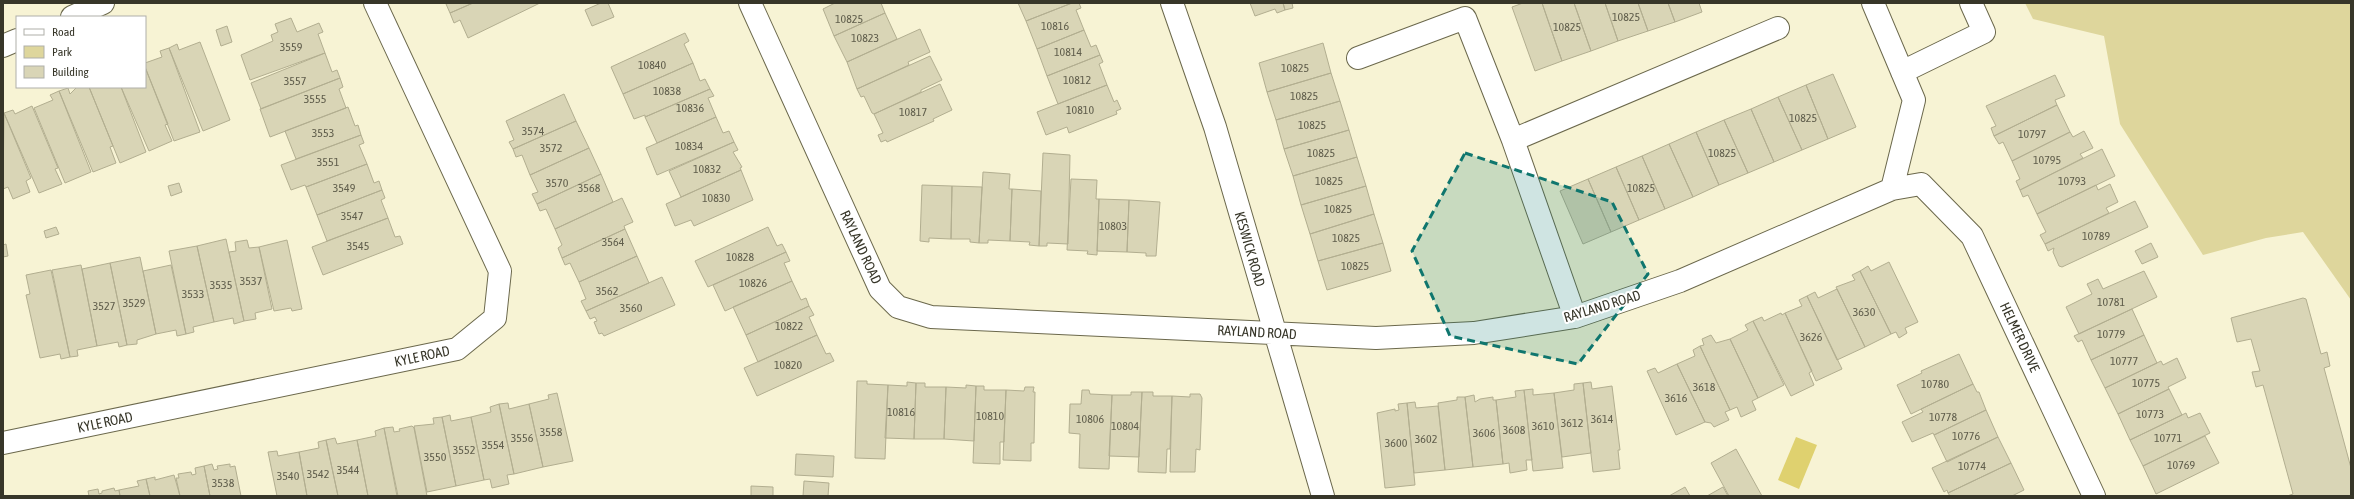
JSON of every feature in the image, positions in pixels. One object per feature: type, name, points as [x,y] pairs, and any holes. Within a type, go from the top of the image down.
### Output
[{"type":"street","points":[[74,16],[103,3]]},
{"type":"street","name":"KYLE ROAD","points":[[3,443],[457,349],[495,318],[500,272],[375,3]]},
{"type":"street","name":"RAYLAND ROAD","points":[[750,3],[880,289],[898,307],[931,317],[1376,338],[1474,333],[1575,317],[1680,281],[1892,189],[1921,184],[1928,191]]},
{"type":"street","name":"KESWICK ROAD","points":[[1172,3],[1215,127],[1274,333],[1323,496]]},
{"type":"street","points":[[1872,3],[1914,100],[1892,189]]},
{"type":"street","points":[[1902,72],[1984,32],[1971,3]]},
{"type":"street","points":[[1358,58],[1465,18],[1513,140],[1575,317]]},
{"type":"street","points":[[1513,140],[1778,28]]},
{"type":"street","points":[[3,46],[16,40]]},
{"type":"street","name":"HELMER DRIVE","points":[[1928,191],[1972,236],[2094,496]]},
{"type":"highlighted area","points":[[1465,153],[1612,202],[1648,274],[1578,364],[1450,336],[1412,251]]},
{"type":"green space","points":[[2025,3],[2351,3],[2351,300],[2303,232],[2266,238],[2203,255],[2120,124],[2104,36],[2033,19]]},
{"type":"shaded area","points":[[1796,437],[1817,445],[1799,489],[1778,480]]},
{"type":"building","points":[[473,3],[450,13],[446,4]]},
{"type":"building","points":[[473,3],[540,3],[468,38],[460,20],[454,23],[450,13]]},
{"type":"building","points":[[601,3],[608,3],[614,17],[592,26],[585,10]]},
{"type":"building","points":[[835,3],[881,3],[885,13],[834,36],[823,9]]},
{"type":"building","points":[[1018,3],[1072,3],[1026,21]]},
{"type":"building","points":[[1072,3],[1079,3],[1081,8],[1076,10],[1084,30],[1037,49],[1026,21]]},
{"type":"building","points":[[1250,3],[1283,3],[1285,10],[1277,13],[1275,9],[1255,16]]},
{"type":"building","points":[[1283,3],[1292,3],[1293,8],[1285,10]]},
{"type":"building","points":[[1523,3],[1542,3],[1562,61],[1535,71],[1512,7]]},
{"type":"building","points":[[1542,3],[1574,3],[1591,51],[1562,61]]},
{"type":"building","points":[[1574,3],[1605,3],[1618,41],[1591,51]]},
{"type":"building","points":[[1605,3],[1638,3],[1648,31],[1618,41]]},
{"type":"building","points":[[1638,3],[1668,3],[1675,22],[1648,31]]},
{"type":"building","points":[[1668,3],[1699,3],[1702,12],[1675,22]]},
{"type":"building","points":[[885,13],[897,39],[847,62],[834,36]]},
{"type":"building","points":[[291,18],[297,32],[319,23],[323,32],[318,34],[325,53],[250,80],[241,55],[273,41],[271,35],[278,32],[275,24]]},
{"type":"building","points":[[227,26],[232,42],[221,46],[216,30]]},
{"type":"building","points":[[920,29],[930,52],[908,62],[909,65],[857,89],[847,62]]},
{"type":"building","points":[[1084,30],[1091,47],[1096,45],[1100,55],[1047,76],[1037,49]]},
{"type":"building","points":[[685,33],[689,41],[684,44],[693,63],[623,94],[611,67]]},
{"type":"building","points":[[200,42],[230,120],[203,131],[169,48],[177,44],[179,50]]},
{"type":"building","points":[[1323,43],[1331,73],[1267,92],[1259,63]]},
{"type":"building","points":[[169,48],[200,132],[174,141],[146,70],[146,63],[162,57],[160,51]]},
{"type":"building","points":[[325,53],[332,72],[337,70],[340,78],[261,109],[251,83]]},
{"type":"building","points":[[1100,55],[1103,62],[1099,64],[1107,85],[1058,104],[1047,76]]},
{"type":"building","points":[[930,56],[942,80],[921,90],[921,92],[874,114],[872,113],[864,96],[861,97],[857,89]]},
{"type":"building","points":[[693,63],[700,81],[705,79],[710,89],[645,117],[645,115],[634,119],[623,94]]},
{"type":"building","points":[[146,69],[168,124],[165,125],[172,141],[149,151],[121,88],[146,88]]},
{"type":"building","points":[[1331,73],[1340,101],[1276,120],[1267,92]]},
{"type":"building","points":[[1833,74],[1856,127],[1828,139],[1806,85]]},
{"type":"building","points":[[2055,75],[2065,96],[2055,100],[2057,105],[1994,136],[1991,128],[1996,126],[1986,106]]},
{"type":"building","points":[[340,78],[343,87],[339,89],[346,108],[270,137],[260,109]]},
{"type":"building","points":[[940,84],[952,110],[933,119],[934,121],[887,142],[886,140],[881,142],[878,135],[883,133],[874,114]]},
{"type":"building","points":[[1107,85],[1114,102],[1117,100],[1121,109],[1116,111],[1117,114],[1069,133],[1067,127],[1046,135],[1037,112]]},
{"type":"building","points":[[1806,85],[1828,139],[1802,150],[1778,97]]},
{"type":"building","points":[[68,88],[70,94],[76,88],[89,88],[113,146],[110,147],[116,163],[93,172],[59,91]]},
{"type":"building","points":[[89,88],[121,88],[146,152],[120,163]]},
{"type":"building","points":[[710,89],[714,96],[708,98],[716,117],[657,143],[645,117]]},
{"type":"building","points":[[59,91],[91,172],[65,183],[34,108],[53,100],[50,95]]},
{"type":"building","points":[[564,94],[576,121],[513,149],[509,142],[514,140],[506,121]]},
{"type":"building","points":[[1778,97],[1802,150],[1774,162],[1751,109]]},
{"type":"building","points":[[1340,101],[1349,130],[1284,149],[1276,120]]},
{"type":"building","points":[[2057,105],[2070,132],[2012,161],[2003,142],[1999,144],[1994,136]]},
{"type":"building","points":[[32,106],[58,168],[55,169],[62,184],[39,193],[4,113],[13,110],[15,114]]},
{"type":"building","points":[[348,107],[355,126],[358,125],[361,135],[296,159],[285,131]]},
{"type":"building","points":[[1751,109],[1774,162],[1748,173],[1724,120]]},
{"type":"building","points":[[4,113],[31,178],[26,181],[30,192],[13,199],[8,187],[3,189]]},
{"type":"building","points":[[716,117],[723,133],[729,131],[734,142],[657,175],[646,148]]},
{"type":"building","points":[[1724,120],[1748,173],[1719,185],[1696,132]]},
{"type":"building","points":[[576,121],[589,148],[530,175],[522,155],[516,157],[513,149]]},
{"type":"building","points":[[1349,130],[1357,157],[1293,176],[1284,149]]},
{"type":"building","points":[[2084,131],[2093,148],[2080,154],[2083,158],[2020,190],[2016,181],[2020,179],[2012,161],[2070,132],[2073,137]]},
{"type":"building","points":[[1696,132],[1719,185],[1693,197],[1669,144]]},
{"type":"building","points":[[361,135],[364,143],[359,145],[367,164],[306,187],[305,185],[291,190],[281,165]]},
{"type":"building","points":[[734,142],[738,150],[733,152],[742,167],[740,168],[741,170],[681,197],[669,171]]},
{"type":"building","points":[[1669,144],[1693,197],[1665,209],[1642,156]]},
{"type":"building","points":[[589,148],[601,174],[537,204],[532,194],[538,192],[530,175]]},
{"type":"building","points":[[2102,149],[2115,176],[2037,214],[2028,195],[2023,197],[2020,190]]},
{"type":"building","points":[[1043,153],[1070,155],[1068,244],[1047,243],[1047,246],[1039,246]]},
{"type":"building","points":[[1642,156],[1665,209],[1639,220],[1616,167]]},
{"type":"building","points":[[1357,157],[1366,186],[1301,205],[1293,176]]},
{"type":"building","points":[[367,164],[374,183],[379,181],[382,190],[317,215],[306,187]]},
{"type":"building","points":[[1616,167],[1639,220],[1611,232],[1588,179]]},
{"type":"building","points":[[741,170],[753,200],[694,226],[691,220],[675,226],[666,204]]},
{"type":"building","points":[[983,172],[1010,174],[1009,189],[1012,189],[1010,241],[988,240],[988,243],[979,243]]},
{"type":"building","points":[[601,174],[613,202],[555,229],[546,209],[540,211],[537,204]]},
{"type":"building","points":[[1071,179],[1097,180],[1096,199],[1099,199],[1097,255],[1087,254],[1088,251],[1067,250]]},
{"type":"building","points":[[1588,179],[1611,232],[1583,244],[1560,191]]},
{"type":"building","points":[[179,183],[182,192],[171,196],[168,186]]},
{"type":"building","points":[[2110,184],[2118,202],[2106,208],[2109,213],[2045,244],[2040,235],[2046,232],[2037,214],[2096,185],[2098,190]]},
{"type":"building","points":[[922,185],[952,186],[951,239],[929,238],[929,242],[920,241]]},
{"type":"building","points":[[952,186],[982,187],[979,243],[970,242],[970,239],[951,239]]},
{"type":"building","points":[[1366,186],[1374,214],[1310,234],[1301,205]]},
{"type":"building","points":[[1012,189],[1041,191],[1039,246],[1029,245],[1030,242],[1010,241]]},
{"type":"building","points":[[382,190],[385,198],[381,200],[388,218],[327,241],[317,215]]},
{"type":"building","points":[[622,198],[633,222],[624,226],[625,229],[562,258],[558,248],[562,245],[555,229]]},
{"type":"building","points":[[1099,199],[1129,200],[1127,252],[1097,251]]},
{"type":"building","points":[[1129,200],[1160,202],[1156,256],[1146,256],[1146,253],[1127,252]]},
{"type":"building","points":[[2135,201],[2148,227],[2062,267],[2059,266],[2053,252],[2054,248],[2048,251],[2045,244]]},
{"type":"building","points":[[1374,214],[1383,243],[1318,261],[1310,234]]},
{"type":"building","points":[[388,218],[395,237],[400,236],[403,244],[323,275],[312,247]]},
{"type":"building","points":[[56,227],[59,234],[46,238],[44,231]]},
{"type":"building","points":[[768,227],[777,246],[782,244],[786,252],[708,287],[695,261]]},
{"type":"building","points":[[625,229],[637,256],[579,282],[570,263],[565,265],[562,258]]},
{"type":"building","points":[[226,239],[244,321],[234,324],[233,318],[214,322],[197,246]]},
{"type":"building","points":[[247,240],[249,248],[259,247],[272,309],[255,313],[256,319],[244,321],[229,252],[236,251],[235,242]]},
{"type":"building","points":[[287,240],[302,309],[292,311],[291,308],[274,311],[259,247]]},
{"type":"building","points":[[1383,243],[1391,271],[1327,290],[1318,261]]},
{"type":"building","points":[[2151,243],[2158,257],[2142,264],[2135,251]]},
{"type":"building","points":[[6,244],[8,256],[3,257],[3,245]]},
{"type":"building","points":[[197,246],[214,322],[193,327],[194,332],[186,334],[169,251]]},
{"type":"building","points":[[786,252],[790,261],[784,263],[792,281],[725,311],[713,285]]},
{"type":"building","points":[[637,256],[649,283],[586,311],[581,301],[586,299],[579,282]]},
{"type":"building","points":[[140,257],[156,334],[137,340],[137,344],[127,345],[110,263]]},
{"type":"building","points":[[1889,262],[1918,322],[1905,328],[1907,333],[1899,338],[1896,332],[1891,334],[1860,271],[1868,266],[1871,271]]},
{"type":"building","points":[[110,263],[127,345],[119,347],[118,342],[97,346],[82,269]]},
{"type":"building","points":[[81,265],[97,346],[77,350],[78,356],[70,357],[52,270]]},
{"type":"building","points":[[171,265],[186,334],[177,336],[176,330],[156,334],[143,271]]},
{"type":"building","points":[[51,270],[70,357],[61,359],[60,354],[40,358],[26,295],[30,294],[26,275]]},
{"type":"building","points":[[1860,271],[1891,334],[1865,347],[1836,287],[1855,280],[1852,275]]},
{"type":"building","points":[[2144,271],[2157,297],[2079,334],[2066,307],[2092,294],[2087,284],[2098,279],[2103,289]]},
{"type":"building","points":[[662,277],[675,305],[604,336],[602,333],[599,334],[594,322],[597,321],[595,317],[590,319],[586,311]]},
{"type":"building","points":[[792,281],[801,300],[806,298],[809,306],[746,335],[733,307]]},
{"type":"building","points":[[1837,289],[1865,347],[1837,360],[1807,296],[1815,292],[1818,298]]},
{"type":"building","points":[[1807,296],[1842,369],[1816,381],[1785,313],[1802,306],[1799,300]]},
{"type":"building","points":[[2303,298],[2306,299],[2321,354],[2327,352],[2330,366],[2324,368],[2351,468],[2351,496],[2287,496],[2293,494],[2263,385],[2256,387],[2252,372],[2260,371],[2251,339],[2237,342],[2231,318]]},
{"type":"building","points":[[809,306],[814,315],[809,317],[817,335],[758,362],[746,335]]},
{"type":"building","points":[[2132,309],[2144,335],[2091,360],[2082,340],[2078,342],[2074,336]]},
{"type":"building","points":[[1781,313],[1782,315],[1785,313],[1812,371],[1809,373],[1814,385],[1791,396],[1753,321],[1762,317],[1764,321]]},
{"type":"building","points":[[1753,321],[1784,385],[1758,398],[1730,339],[1748,330],[1745,325]]},
{"type":"building","points":[[817,335],[826,354],[830,353],[834,361],[757,396],[744,368]]},
{"type":"building","points":[[1711,335],[1716,343],[1730,339],[1758,398],[1752,401],[1756,410],[1741,417],[1737,407],[1730,410],[1700,346],[1704,345],[1702,339]]},
{"type":"building","points":[[2144,335],[2157,363],[2105,388],[2091,360]]},
{"type":"building","points":[[1700,346],[1730,410],[1725,412],[1729,420],[1714,427],[1711,423],[1705,422],[1677,364],[1695,356],[1693,350]]},
{"type":"building","points":[[1959,354],[1973,384],[1911,414],[1897,385],[1922,373],[1921,371]]},
{"type":"building","points":[[2177,358],[2186,378],[2168,387],[2169,389],[2118,414],[2105,388],[2161,361],[2163,365]]},
{"type":"building","points":[[1677,364],[1705,422],[1676,435],[1647,371],[1655,368],[1658,373]]},
{"type":"building","points":[[857,381],[867,381],[867,384],[888,385],[885,459],[855,458]]},
{"type":"building","points":[[907,382],[916,383],[914,439],[885,438],[888,385],[907,386]]},
{"type":"building","points":[[1591,382],[1592,389],[1612,386],[1620,450],[1618,450],[1620,469],[1593,472],[1583,383]]},
{"type":"building","points":[[916,383],[925,383],[925,387],[946,387],[944,439],[914,439]]},
{"type":"building","points":[[1583,383],[1591,453],[1562,457],[1554,393],[1574,390],[1574,384]]},
{"type":"building","points":[[1973,384],[1977,392],[1979,392],[1986,410],[1934,435],[1933,433],[1912,442],[1902,422],[1923,412],[1921,409]]},
{"type":"building","points":[[966,385],[976,386],[974,441],[944,439],[946,387],[966,388]]},
{"type":"building","points":[[976,386],[984,386],[984,390],[1006,390],[1004,442],[1000,442],[1000,464],[973,463]]},
{"type":"building","points":[[1025,387],[1034,387],[1033,392],[1035,392],[1034,443],[1031,443],[1031,461],[1003,460],[1006,390],[1024,391]]},
{"type":"building","points":[[1533,389],[1533,395],[1554,393],[1563,468],[1533,471],[1524,390]]},
{"type":"building","points":[[2169,389],[2182,415],[2130,440],[2118,414]]},
{"type":"building","points":[[1082,390],[1089,390],[1090,394],[1112,395],[1109,469],[1079,468],[1080,434],[1069,433],[1070,404],[1081,404]]},
{"type":"building","points":[[1524,390],[1532,460],[1526,460],[1527,470],[1510,473],[1509,463],[1503,464],[1496,400],[1516,397],[1515,391]]},
{"type":"building","points":[[1131,392],[1142,392],[1139,457],[1109,456],[1112,395],[1131,395]]},
{"type":"building","points":[[1142,392],[1153,392],[1153,396],[1172,396],[1170,449],[1167,449],[1166,473],[1138,472]]},
{"type":"building","points":[[557,393],[573,461],[543,467],[529,404],[549,399],[548,395]]},
{"type":"building","points":[[1190,394],[1200,394],[1202,398],[1200,450],[1196,449],[1195,472],[1170,472],[1172,396],[1190,397]]},
{"type":"building","points":[[1474,395],[1475,402],[1480,399],[1493,397],[1493,400],[1496,400],[1503,464],[1473,467],[1465,397]]},
{"type":"building","points":[[1457,397],[1465,397],[1473,467],[1445,470],[1438,403],[1457,400]]},
{"type":"building","points":[[1415,402],[1416,408],[1438,406],[1445,470],[1414,473],[1407,403]]},
{"type":"building","points":[[508,403],[509,409],[529,404],[543,467],[514,474],[499,404]]},
{"type":"building","points":[[1407,403],[1415,485],[1385,488],[1377,413],[1395,409],[1395,411],[1399,410],[1398,404]]},
{"type":"building","points":[[499,404],[514,474],[507,475],[509,484],[492,488],[490,479],[484,480],[471,417],[491,412],[490,407]]},
{"type":"building","points":[[1986,410],[1998,437],[1947,462],[1934,435]]},
{"type":"building","points":[[2186,413],[2188,418],[2200,413],[2210,433],[2143,466],[2130,440]]},
{"type":"building","points":[[450,415],[451,421],[471,417],[484,480],[456,486],[442,417]]},
{"type":"building","points":[[442,417],[456,486],[427,492],[414,426],[434,424],[433,418]]},
{"type":"building","points":[[412,426],[414,428],[427,496],[398,496],[384,428],[393,427],[394,432],[400,431],[399,429]]},
{"type":"building","points":[[384,428],[397,496],[368,496],[357,440],[376,436],[375,431]]},
{"type":"building","points":[[2205,436],[2219,463],[2156,494],[2143,466]]},
{"type":"building","points":[[1998,437],[2011,463],[1948,493],[1947,490],[1944,492],[1932,468]]},
{"type":"building","points":[[335,438],[337,444],[357,440],[368,496],[338,496],[326,440]]},
{"type":"building","points":[[326,440],[338,496],[307,496],[299,452],[319,448],[318,442]]},
{"type":"building","points":[[1736,449],[1762,496],[1729,496],[1711,463]]},
{"type":"building","points":[[277,451],[278,456],[299,452],[307,496],[277,496],[268,452]]},
{"type":"building","points":[[796,454],[834,456],[833,477],[795,475]]},
{"type":"building","points":[[2011,463],[2024,490],[2012,496],[1950,496],[1948,493]]},
{"type":"building","points":[[212,464],[214,470],[218,469],[217,466],[230,464],[230,467],[235,466],[241,496],[210,496],[204,466]]},
{"type":"building","points":[[204,466],[210,496],[180,496],[176,478],[179,478],[178,474],[191,472],[192,475],[196,474],[195,468]]},
{"type":"building","points":[[174,475],[180,496],[150,496],[146,479],[155,477],[155,480]]},
{"type":"building","points":[[146,479],[150,496],[120,496],[119,490],[139,486],[137,481]]},
{"type":"building","points":[[804,481],[829,483],[828,496],[803,496]]},
{"type":"building","points":[[751,486],[773,487],[773,496],[751,496]]},
{"type":"building","points":[[1685,487],[1690,496],[1669,496]]},
{"type":"building","points":[[1723,487],[1728,496],[1707,496]]},
{"type":"building","points":[[114,488],[115,491],[119,490],[120,496],[89,496],[88,491],[98,489],[99,494],[102,493],[102,491]]}]
